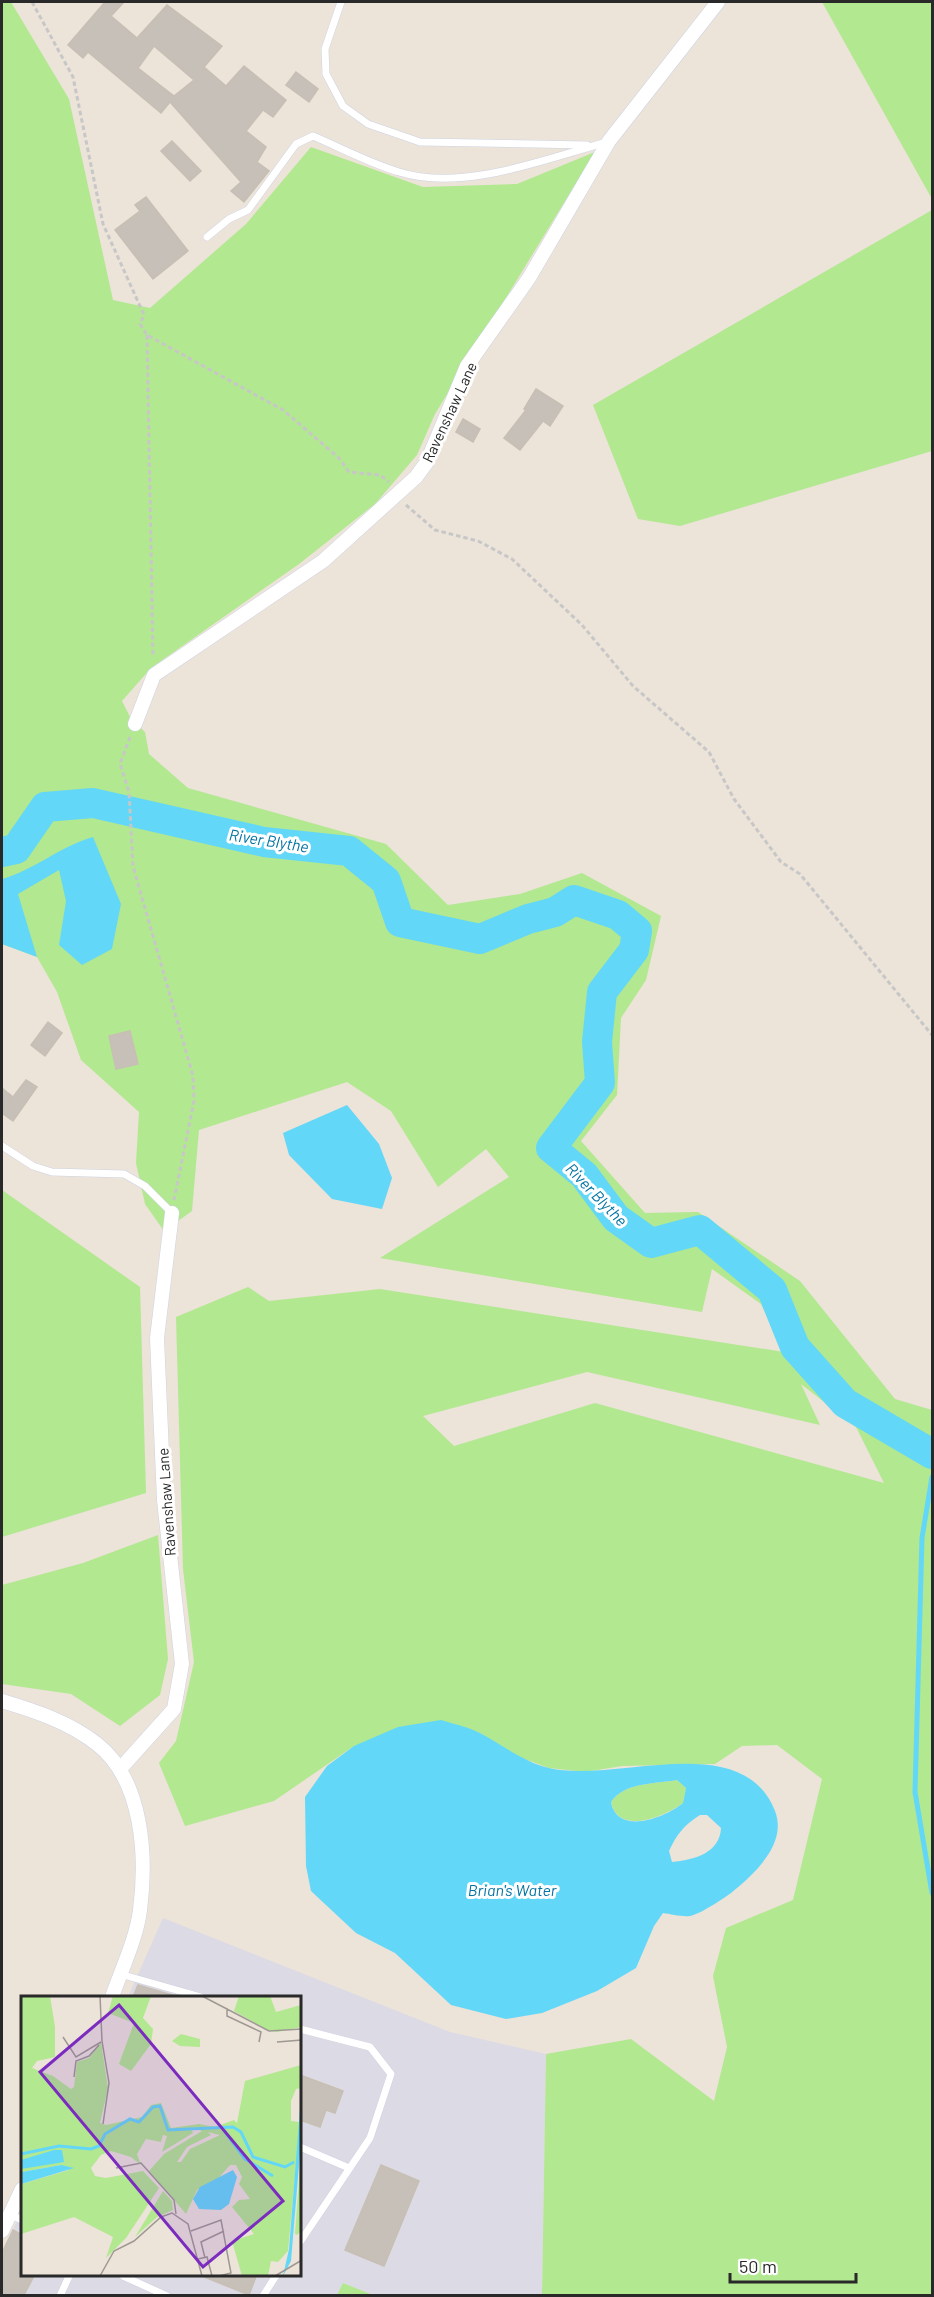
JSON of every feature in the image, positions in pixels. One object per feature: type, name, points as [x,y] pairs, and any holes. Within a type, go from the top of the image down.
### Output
[{"type":"street","name":"Ravenshaw Lane","points":[[154,675],[323,561],[397,497],[427,462],[467,366],[529,278],[609,141],[718,2]]},
{"type":"street","points":[[135,724],[154,675]]},
{"type":"street","name":"Ravenshaw Lane","points":[[120,1769],[174,1708],[182,1664],[164,1500],[157,1338],[172,1213]]},
{"type":"street","points":[[2,1701],[45,1713],[98,1744],[120,1769],[136,1807],[142,1850],[140,1911],[112,1996]]},
{"type":"street","points":[[2,2231],[16,2217],[21,2193]]},
{"type":"lane","points":[[340,2],[325,49],[326,74],[343,106],[368,124],[420,142],[595,145]]},
{"type":"lane","points":[[207,237],[230,219],[248,210],[296,144],[314,136],[400,172],[435,178],[505,171],[609,141]]},
{"type":"lane","points":[[2,1146],[33,1166],[52,1172],[124,1174],[145,1186],[172,1213]]},
{"type":"lane","points":[[120,1974],[197,1996]]},
{"type":"lane","points":[[302,2030],[370,2047],[391,2074],[370,2138],[302,2239]]},
{"type":"lane","points":[[302,2148],[349,2168]]},
{"type":"lane","points":[[60,2295],[69,2276]]},
{"type":"lane","points":[[123,2276],[167,2295]]},
{"type":"lane","points":[[263,2295],[277,2276]]},
{"type":"path","points":[[32,2],[73,77],[103,224],[144,315],[140,324],[147,335],[283,410],[339,458],[349,472],[380,475],[394,485],[397,497],[435,530],[478,540],[512,559],[582,625],[633,686],[709,752],[734,799],[781,862],[800,874],[933,1035]]},
{"type":"path","points":[[147,335],[154,675]]},
{"type":"path","points":[[135,724],[120,764],[129,792],[133,866],[193,1076],[194,1101],[172,1213]]},
{"type":"shaded area","points":[[163,1918],[450,2032],[546,2054],[542,2295],[373,2295],[343,2283],[337,2296],[2,2295],[2,2253],[21,2213],[21,2276],[302,2276],[302,1996],[128,1996]]},
{"type":"green space","points":[[2,2],[11,2],[69,99],[113,300],[150,308],[246,224],[311,147],[423,187],[517,184],[595,152],[435,414],[417,455],[375,504],[299,564],[151,668],[122,701],[131,719],[145,732],[149,754],[188,788],[386,844],[448,905],[520,894],[582,873],[661,916],[646,980],[621,1018],[617,1095],[581,1141],[645,1213],[698,1212],[800,1281],[895,1399],[932,1410],[932,2295],[542,2295],[546,2054],[631,2039],[714,2101],[727,2047],[713,1976],[726,1928],[793,1900],[822,1779],[777,1745],[742,1746],[715,1764],[622,1766],[585,1772],[549,1768],[519,1757],[478,1732],[354,1746],[274,1801],[185,1826],[159,1763],[176,1741],[194,1662],[183,1569],[176,1317],[248,1287],[269,1301],[380,1289],[784,1352],[761,1304],[712,1269],[702,1312],[380,1258],[509,1177],[486,1149],[438,1187],[391,1111],[347,1082],[199,1130],[192,1211],[164,1231],[145,1204],[136,1163],[139,1112],[81,1060],[57,992],[37,957],[2,944]],"holes":[[[587,1372],[820,1425],[801,1384],[856,1427],[884,1483],[595,1403],[454,1446],[423,1416]]]},
{"type":"green space","points":[[822,2],[932,2],[932,199]]},
{"type":"green space","points":[[932,210],[932,451],[680,526],[638,519],[593,405]]},
{"type":"green space","points":[[2,1190],[140,1287],[146,1493],[2,1537]]},
{"type":"green space","points":[[158,1535],[168,1659],[160,1695],[120,1726],[71,1694],[2,1684],[2,1585],[83,1563]]},
{"type":"green space","points":[[677,1780],[686,1788],[683,1803],[665,1814],[632,1821],[615,1812],[611,1802],[624,1791],[641,1785]]},
{"type":"green space","points":[[343,2283],[373,2295],[337,2295]]},
{"type":"water","points":[[93,837],[121,904],[112,949],[82,965],[59,945],[66,901],[59,870],[18,894],[37,957],[2,944],[2,879]]},
{"type":"water","points":[[347,1105],[379,1144],[392,1178],[382,1209],[332,1199],[289,1155],[283,1133]]},
{"type":"water","name":"Brian's Water","points":[[441,1720],[475,1731],[522,1757],[549,1768],[576,1771],[674,1764],[706,1765],[735,1771],[758,1786],[775,1811],[778,1822],[777,1834],[774,1844],[761,1864],[727,1895],[695,1915],[680,1916],[663,1913],[654,1926],[636,1968],[597,1991],[542,2013],[506,2019],[451,2005],[395,1953],[356,1933],[311,1891],[306,1866],[305,1797],[327,1766],[354,1746],[398,1727]],"holes":[[[677,1780],[686,1788],[683,1803],[675,1809],[642,1821],[622,1819],[615,1812],[611,1802],[624,1791],[641,1785]],[[700,1815],[707,1815],[721,1828],[716,1844],[697,1857],[672,1862],[669,1851],[675,1840],[685,1826]]]},
{"type":"building","points":[[105,2],[124,2],[111,16],[137,38],[167,5],[222,46],[204,67],[226,86],[244,66],[286,100],[273,117],[263,110],[246,131],[266,147],[257,162],[269,171],[244,202],[231,191],[241,182],[170,102],[161,113],[88,52],[83,58],[68,45]],"holes":[[[154,46],[194,80],[174,96],[138,68]]]},
{"type":"building","points":[[296,72],[318,89],[309,102],[286,85]]},
{"type":"building","points":[[172,141],[201,171],[190,181],[161,151]]},
{"type":"building","points":[[146,197],[188,251],[153,279],[115,230],[140,211],[135,205]]},
{"type":"building","points":[[536,389],[563,406],[550,426],[543,421],[520,450],[504,438],[526,410],[524,409]]},
{"type":"building","points":[[463,419],[480,429],[473,442],[456,432]]},
{"type":"building","points":[[48,1022],[62,1033],[45,1056],[31,1045]]},
{"type":"building","points":[[130,1031],[138,1064],[116,1069],[109,1036]]},
{"type":"building","points":[[26,1080],[37,1087],[13,1121],[2,1113],[2,1088],[13,1097]]},
{"type":"building","points":[[138,1985],[174,1996],[133,1996]]},
{"type":"building","points":[[302,2076],[343,2091],[335,2113],[326,2110],[320,2127],[302,2121]]},
{"type":"building","points":[[381,2165],[419,2181],[384,2266],[345,2250]]},
{"type":"building","points":[[13,2230],[21,2234],[21,2276],[34,2276],[24,2295],[2,2295],[2,2253]]},
{"type":"building","points":[[202,2276],[256,2276],[249,2295]]},
{"type":"waterway","name":"River Blythe","points":[[2,852],[16,849],[45,807],[93,803],[264,842],[349,851],[386,881],[400,922],[480,939],[528,919],[555,912],[574,900],[618,915],[637,931],[634,950],[602,992],[597,1042],[600,1083],[551,1148],[584,1175],[616,1218],[651,1243],[700,1230],[772,1290],[795,1347],[845,1403],[932,1454]]},
{"type":"waterway","points":[[932,1477],[922,1538],[915,1792],[932,1893]]}]
